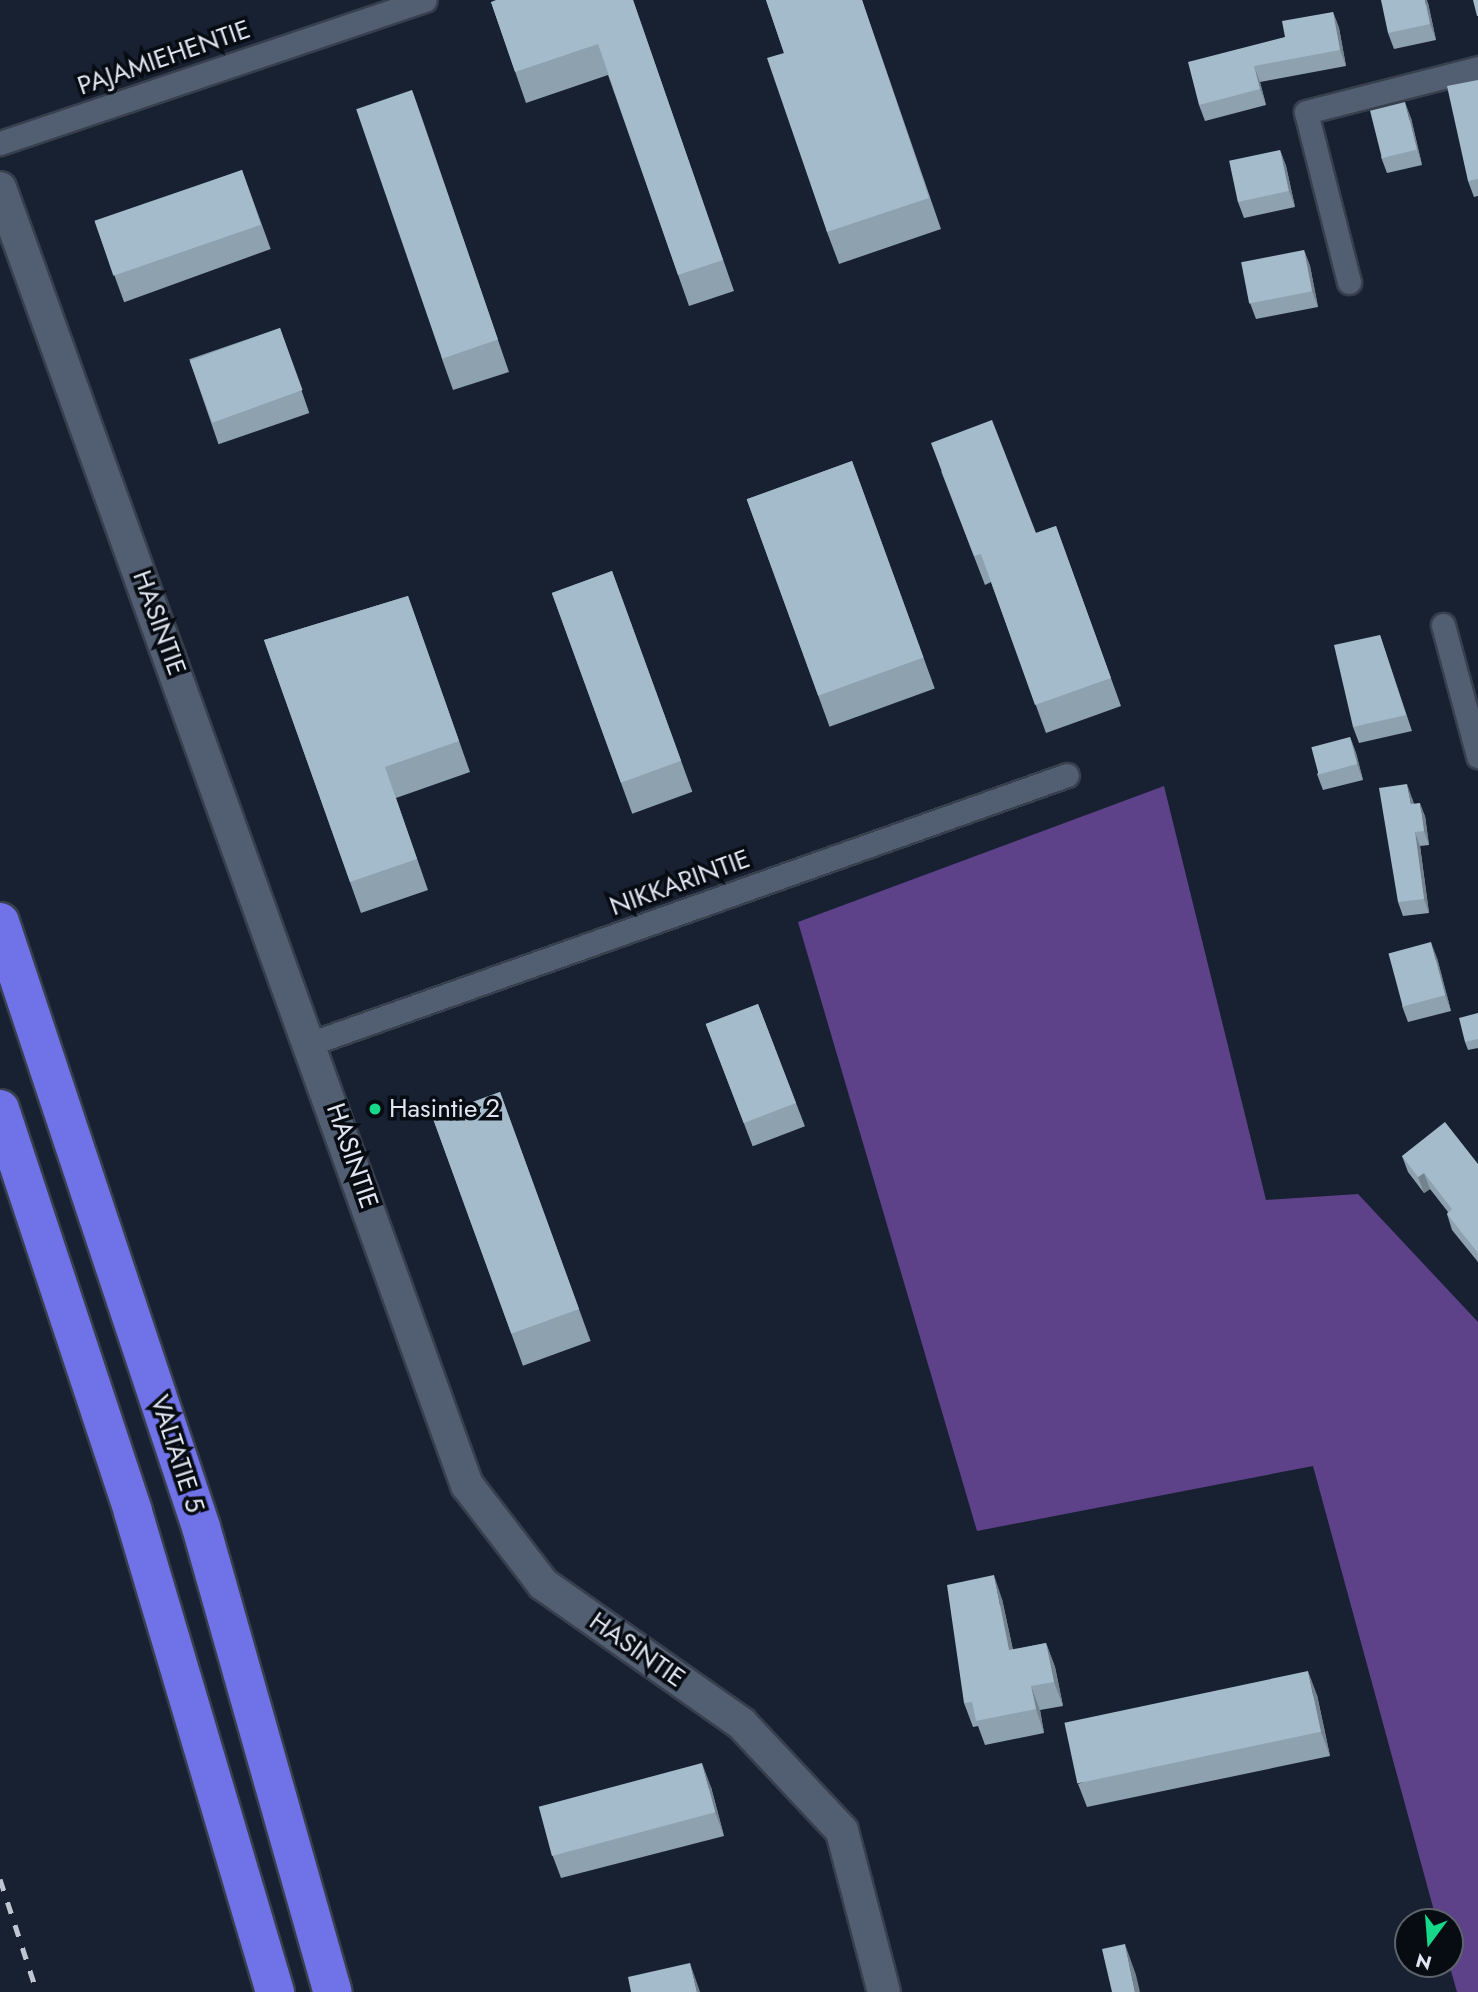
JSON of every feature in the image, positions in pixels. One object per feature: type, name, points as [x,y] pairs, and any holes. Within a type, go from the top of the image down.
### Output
[{"type":"highway","name":"VALTATIE 5","points":[[0,922],[201,1527],[333,1992]]},
{"type":"highway","points":[[0,1109],[133,1512],[275,1992]]},
{"type":"street","name":"PAJAMIEHENTIE","points":[[0,143],[425,0]]},
{"type":"street","points":[[1349,282],[1306,112],[1478,68]]},
{"type":"street","name":"HASINTIE","points":[[0,188],[313,1043],[467,1485],[543,1584],[742,1724],[842,1831],[884,1992]]},
{"type":"street","points":[[1443,625],[1478,756]]},
{"type":"street","name":"NIKKARINTIE","points":[[313,1043],[1067,775]]},
{"type":"shaded area","points":[[1164,786],[1266,1200],[1358,1194],[1478,1322],[1478,1992],[1457,1992],[1453,1978],[1464,1978],[1464,1908],[1433,1908],[1313,1466],[977,1531],[798,922]]},
{"type":"building","points":[[633,0],[723,260],[678,275],[598,44],[515,72],[491,2]]},
{"type":"building","points":[[766,0],[862,0],[929,198],[827,232],[767,58],[784,53]]},
{"type":"building","points":[[1381,0],[1425,0],[1430,24],[1388,33]]},
{"type":"building","points":[[1473,0],[1478,0],[1478,16],[1477,16]]},
{"type":"building","points":[[1333,12],[1340,50],[1254,66],[1260,89],[1199,105],[1188,62],[1285,37],[1282,21]]},
{"type":"building","points":[[1478,80],[1478,179],[1468,181],[1447,86]]},
{"type":"building","points":[[412,90],[498,340],[442,359],[356,109]]},
{"type":"building","points":[[1405,102],[1417,150],[1382,158],[1370,111]]},
{"type":"building","points":[[1280,150],[1289,191],[1238,202],[1229,161]]},
{"type":"building","points":[[242,170],[261,225],[113,276],[94,221]]},
{"type":"building","points":[[1304,250],[1312,291],[1249,303],[1241,262]]},
{"type":"building","points":[[280,328],[303,390],[212,423],[190,361]]},
{"type":"building","points":[[992,420],[1036,533],[1056,526],[1111,678],[1035,705],[981,554],[974,556],[931,443]]},
{"type":"building","points":[[852,461],[923,657],[818,696],[747,499]]},
{"type":"building","points":[[612,571],[681,761],[621,783],[552,593]]},
{"type":"building","points":[[408,596],[459,741],[385,767],[417,859],[350,882],[264,640]]},
{"type":"building","points":[[1380,635],[1406,715],[1353,727],[1334,645]]},
{"type":"building","points":[[1350,737],[1357,764],[1319,774],[1311,747]]},
{"type":"building","points":[[1407,784],[1411,804],[1420,803],[1424,831],[1415,832],[1424,899],[1398,902],[1379,788]]},
{"type":"building","points":[[1431,942],[1445,995],[1403,1007],[1388,953]]},
{"type":"building","points":[[758,1004],[796,1103],[744,1123],[706,1024]]},
{"type":"building","points":[[1478,1013],[1478,1039],[1465,1042],[1459,1018]]},
{"type":"building","points":[[500,1092],[579,1309],[511,1334],[432,1117]]},
{"type":"building","points":[[1445,1122],[1478,1164],[1478,1253],[1447,1214],[1452,1209],[1424,1173],[1418,1177],[1402,1156]]},
{"type":"building","points":[[994,1575],[1009,1650],[1046,1643],[1054,1682],[1031,1686],[1036,1709],[976,1721],[972,1702],[964,1703],[947,1585]]},
{"type":"building","points":[[1308,1671],[1321,1732],[1077,1783],[1064,1723]]},
{"type":"building","points":[[702,1763],[715,1812],[552,1856],[539,1807]]},
{"type":"building","points":[[1125,1944],[1135,1992],[1112,1992],[1102,1949]]},
{"type":"building","points":[[690,1963],[697,1992],[631,1992],[628,1977]]},
{"type":"railway","points":[[0,1879],[37,1992]]},
{"type":"place","name":"Hasintie 2","points":[[375,1109]]}]
